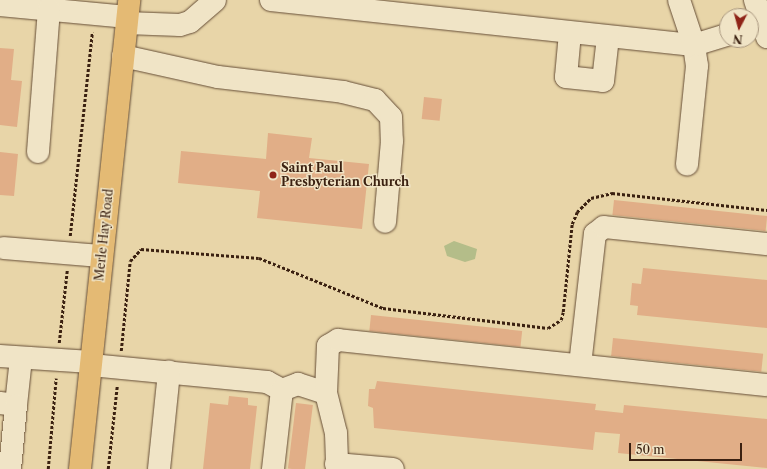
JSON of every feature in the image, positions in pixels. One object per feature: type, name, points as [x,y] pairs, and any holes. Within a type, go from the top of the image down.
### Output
[{"type":"main road","name":"Merle Hay Road","points":[[80,469],[128,13]]},
{"type":"street","points":[[0,5],[128,13],[180,25],[190,22],[215,0]]},
{"type":"street","points":[[271,0],[426,9],[570,33],[694,45],[719,37]]},
{"type":"street","points":[[678,0],[694,45],[697,66],[687,164]]},
{"type":"street","points":[[754,0],[760,30]]},
{"type":"street","points":[[38,152],[49,9]]},
{"type":"street","points":[[570,33],[566,77],[603,81],[608,37]]},
{"type":"street","points":[[123,56],[218,77],[343,92],[375,100],[391,117],[392,141],[385,222]]},
{"type":"street","points":[[580,365],[595,234],[604,227],[767,244]]},
{"type":"street","points":[[4,248],[102,256]]},
{"type":"street","points":[[393,469],[337,466],[336,433],[326,393],[328,346],[338,340],[767,385]]},
{"type":"street","points":[[0,356],[267,382],[282,390],[298,384],[326,393]]},
{"type":"street","points":[[10,469],[8,404],[21,358]]},
{"type":"street","points":[[159,469],[169,372]]},
{"type":"street","points":[[273,469],[282,390]]},
{"type":"path","points":[[141,249],[259,258],[383,308],[548,328],[561,320],[563,312],[572,224],[577,212],[592,198],[612,193],[767,210]]},
{"type":"green space","points":[[454,241],[477,249],[475,259],[465,262],[447,256],[444,246]]},
{"type":"building","points":[[0,48],[14,49],[11,80],[22,81],[17,127],[0,125]]},
{"type":"building","points":[[424,97],[442,99],[440,121],[422,119]]},
{"type":"building","name":"Saint Paul Presbyterian Church","points":[[268,133],[312,138],[309,158],[369,164],[362,229],[257,218],[260,191],[178,183],[181,151],[266,159]]},
{"type":"building","points":[[0,152],[18,154],[14,196],[0,195]]},
{"type":"building","points":[[614,200],[767,216],[766,231],[612,215]]},
{"type":"building","points":[[643,268],[767,280],[767,328],[637,315],[638,306],[630,305],[632,283],[641,284]]},
{"type":"building","points":[[371,315],[522,331],[520,347],[369,331]]},
{"type":"building","points":[[613,338],[763,354],[761,372],[611,356]]},
{"type":"building","points":[[377,381],[596,404],[595,410],[623,413],[624,405],[767,419],[767,468],[618,453],[620,434],[595,432],[593,450],[374,428],[373,408],[368,406],[369,389],[375,389]]},
{"type":"building","points":[[229,396],[248,398],[248,405],[257,406],[250,469],[203,469],[210,403],[228,405]]},
{"type":"building","points":[[296,403],[313,405],[305,469],[288,469]]},
{"type":"place","name":"Saint Paul Presbyterian Church","points":[[273,175]]}]
